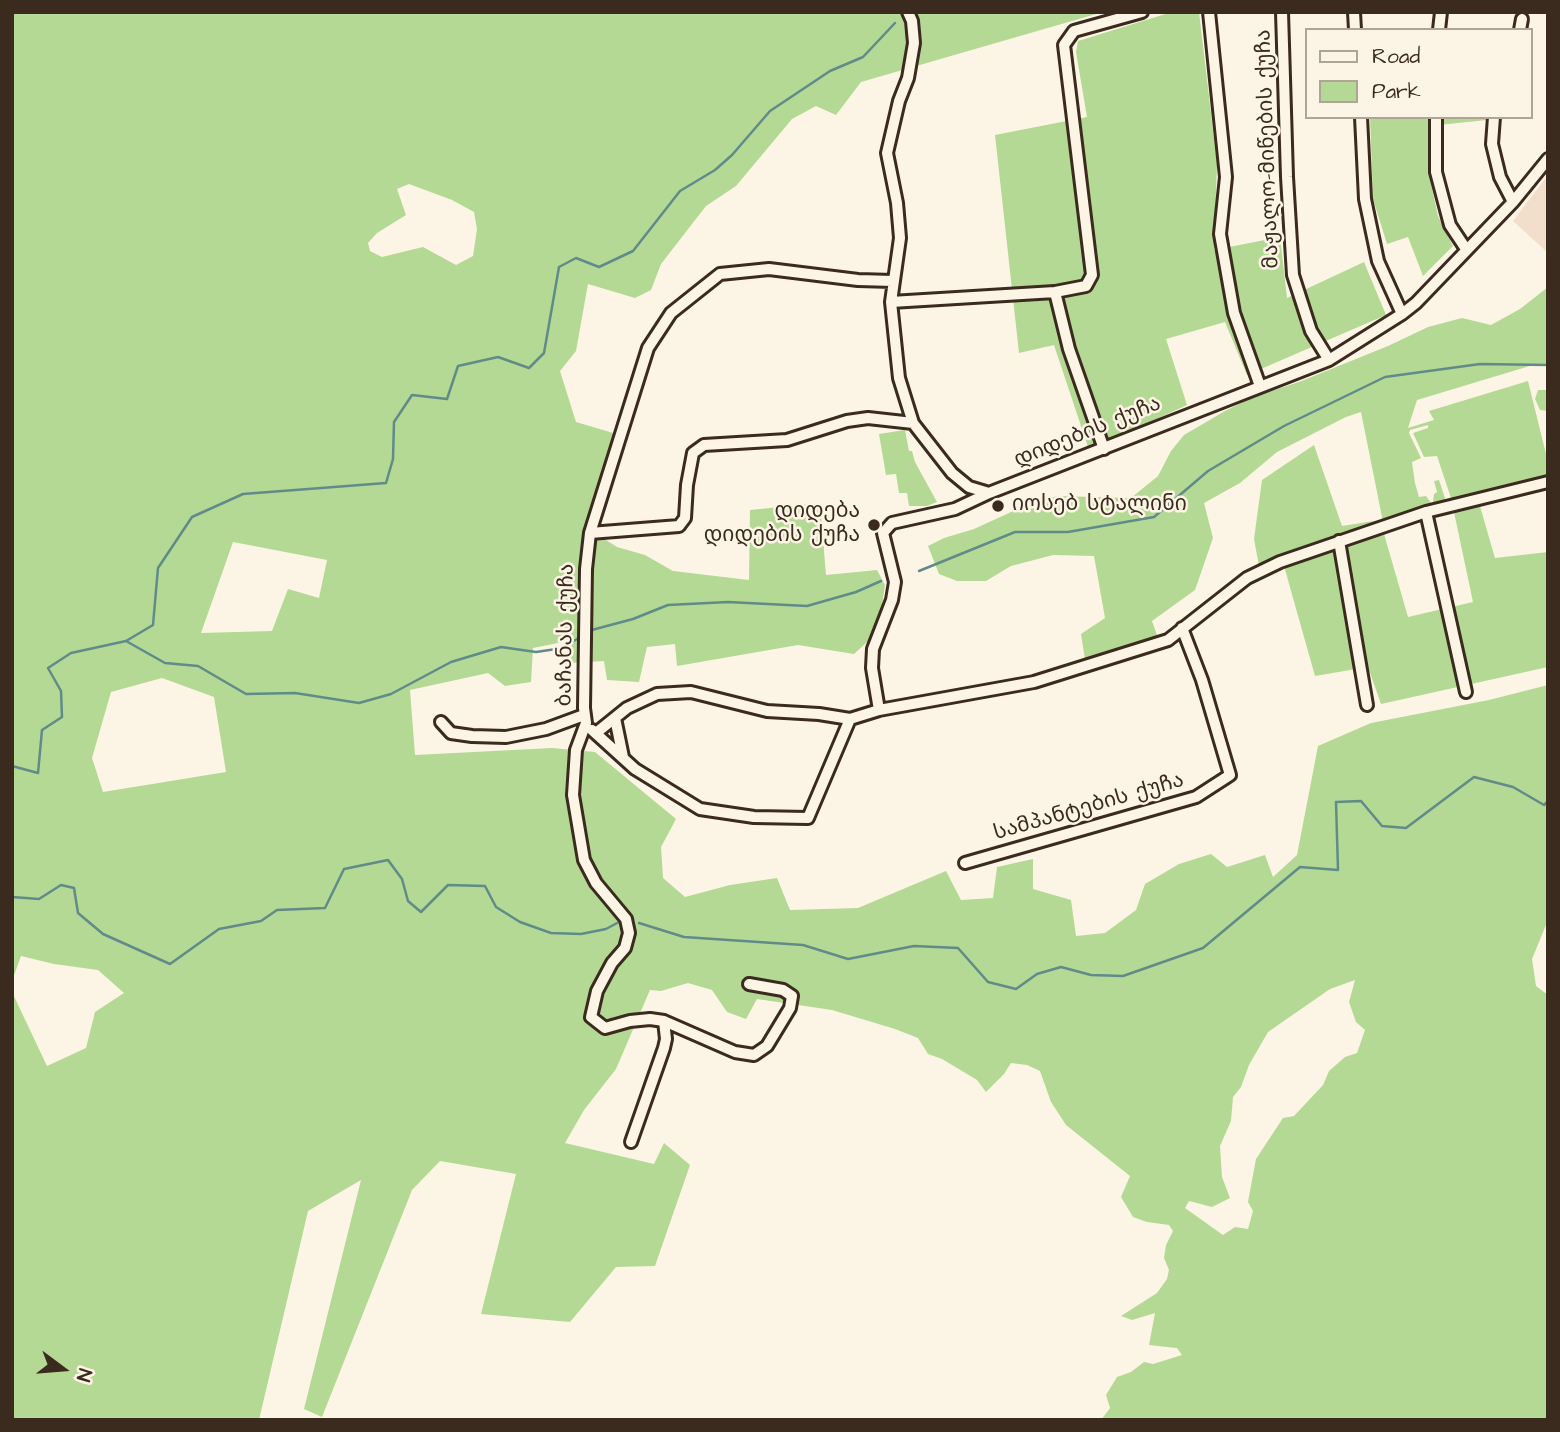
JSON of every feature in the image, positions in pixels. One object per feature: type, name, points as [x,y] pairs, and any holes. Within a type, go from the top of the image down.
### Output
[{"type":"street","points":[[908,12],[912,21],[914,43],[908,78],[899,101],[887,153],[897,203],[900,238],[891,302],[900,378],[913,423],[953,473],[969,486],[989,493]]},
{"type":"street","points":[[891,302],[1055,292],[1086,286],[1091,275],[1064,45],[1074,31],[1142,12]]},
{"type":"street","points":[[1209,12],[1226,177],[1220,234],[1234,313],[1260,386]]},
{"type":"street","name":"მაჟალო-მიწების ქუჩა","points":[[1282,12],[1293,275],[1311,331],[1329,360]]},
{"type":"street","points":[[1361,119],[1365,199],[1378,261],[1402,314]]},
{"type":"street","points":[[1436,119],[1436,172],[1450,225],[1466,249]]},
{"type":"street","points":[[1494,119],[1492,144],[1500,177],[1513,202]]},
{"type":"street","name":"დიდების ქუჩა","points":[[879,710],[872,668],[873,649],[892,600],[895,582],[883,533],[892,523],[955,509],[989,493],[1329,360],[1416,303],[1513,202],[1548,159]]},
{"type":"street","name":"ბაჩანას ქუჩა","points":[[748,984],[783,990],[792,996],[790,1008],[766,1046],[754,1055],[735,1052],[664,1021],[630,1021],[605,1028],[591,1017],[597,991],[612,963],[625,948],[629,933],[626,919],[596,883],[584,860],[573,795],[576,750],[585,719],[586,569],[590,533],[648,348],[671,313],[720,274],[769,269],[858,280],[893,281]]},
{"type":"street","points":[[1055,292],[1069,349],[1104,449]]},
{"type":"street","points":[[590,533],[679,526],[685,518],[693,453],[704,445],[787,440],[847,421],[868,418],[913,423]]},
{"type":"street","points":[[596,733],[627,708],[657,694],[691,692],[767,710],[819,713],[850,719],[879,710],[1034,682],[1168,640],[1247,578],[1280,562],[1426,512],[1548,482]]},
{"type":"street","points":[[1426,512],[1466,692]]},
{"type":"street","points":[[1339,541],[1367,705]]},
{"type":"street","name":"სამპანტების ქუჩა","points":[[965,863],[1196,797],[1230,775],[1202,680],[1182,628]]},
{"type":"street","points":[[615,718],[624,758]]},
{"type":"street","points":[[441,722],[451,733],[506,737],[585,719],[596,733],[635,769],[700,809],[754,817],[808,818],[850,719]]},
{"type":"street","points":[[631,1142],[664,1048],[664,1021]]},
{"type":"shaded area","points":[[1548,175],[1548,253],[1513,221]]},
{"type":"green space","points":[[12,12],[1103,12],[861,82],[836,115],[816,106],[792,119],[736,186],[706,206],[661,264],[651,290],[635,298],[588,284],[576,351],[560,371],[576,422],[620,435],[594,500],[587,528],[617,547],[645,555],[673,571],[749,580],[750,510],[820,503],[826,575],[877,570],[885,585],[878,632],[854,654],[798,645],[677,666],[675,644],[647,647],[639,682],[607,680],[604,661],[571,663],[568,641],[533,648],[531,682],[505,686],[488,673],[410,690],[415,755],[552,748],[595,752],[676,819],[661,847],[663,878],[685,897],[730,885],[777,878],[790,910],[858,908],[946,871],[961,900],[993,898],[997,867],[1033,859],[1033,889],[1071,900],[1076,936],[1105,933],[1136,910],[1145,884],[1179,864],[1211,854],[1227,867],[1265,855],[1273,877],[1297,855],[1318,746],[1371,723],[1489,700],[1548,685],[1548,920],[1532,959],[1536,986],[1548,995],[1548,1420],[1101,1420],[1110,1408],[1106,1395],[1117,1377],[1131,1372],[1144,1362],[1153,1364],[1182,1355],[1177,1348],[1149,1345],[1155,1313],[1132,1320],[1121,1316],[1157,1293],[1167,1279],[1169,1270],[1164,1258],[1166,1245],[1173,1231],[1169,1225],[1133,1217],[1121,1197],[1130,1176],[1066,1125],[1051,1102],[1040,1071],[1027,1065],[1011,1063],[986,1092],[977,1080],[942,1059],[928,1054],[918,1038],[895,1029],[832,1010],[757,999],[746,1019],[727,1012],[712,990],[688,983],[661,991],[650,990],[616,1069],[584,1110],[565,1143],[654,1164],[664,1143],[690,1165],[655,1266],[616,1267],[570,1322],[481,1314],[516,1174],[440,1161],[412,1190],[322,1417],[304,1409],[361,1180],[308,1211],[259,1420],[12,1420],[12,992],[47,1066],[86,1048],[95,1012],[124,993],[98,970],[21,956],[12,981]],"holes":[[[409,184],[452,200],[474,212],[477,229],[473,256],[456,265],[423,247],[382,257],[370,251],[368,243],[377,233],[406,215],[397,189]],[[233,542],[327,560],[319,598],[288,589],[272,631],[201,633]],[[162,678],[214,697],[226,772],[103,792],[92,758],[111,692]],[[1355,980],[1349,1002],[1356,1022],[1365,1030],[1357,1053],[1345,1057],[1329,1071],[1323,1085],[1294,1116],[1283,1118],[1256,1159],[1248,1202],[1253,1211],[1248,1229],[1235,1227],[1223,1235],[1185,1208],[1189,1201],[1212,1207],[1230,1198],[1222,1177],[1220,1146],[1231,1121],[1233,1097],[1241,1087],[1249,1065],[1268,1032],[1330,989]]]},
{"type":"green space","points":[[1172,12],[1199,12],[1217,164],[1214,250],[1280,237],[1287,298],[1364,262],[1386,315],[1247,375],[1225,322],[1166,339],[1187,405],[1089,450],[1054,345],[1019,353],[995,135],[1087,117],[1076,52],[1078,41]]},
{"type":"green space","points":[[1370,119],[1487,119],[1429,126],[1429,174],[1438,216],[1453,246],[1423,276],[1408,237],[1387,244],[1373,199]]},
{"type":"green space","points":[[1548,287],[1548,364],[1533,365],[1417,400],[1408,428],[1434,420],[1429,411],[1528,381],[1548,462],[1548,476],[1477,496],[1495,558],[1548,552],[1548,667],[1381,704],[1368,667],[1315,676],[1284,566],[1261,577],[1254,539],[1262,480],[1314,445],[1342,526],[1380,520],[1408,617],[1473,602],[1451,498],[1437,456],[1424,457],[1413,433],[1428,428],[1428,425],[1410,430],[1409,433],[1421,458],[1412,462],[1415,483],[1419,497],[1426,496],[1431,503],[1437,492],[1434,481],[1439,480],[1444,503],[1383,522],[1361,412],[1277,452],[1240,483],[1204,503],[1213,538],[1195,590],[1152,621],[1160,644],[1087,672],[1081,634],[1105,618],[1094,556],[1053,555],[1011,566],[986,581],[957,581],[939,574],[928,546],[944,538],[974,529],[1033,502],[1058,496],[1131,498],[1158,476],[1171,451],[1184,435],[1225,411],[1253,397],[1299,382],[1388,346],[1428,327],[1462,318],[1491,325],[1520,309]]},
{"type":"green space","points":[[1538,390],[1548,390],[1548,411],[1540,410],[1535,399]]},
{"type":"green space","points":[[905,430],[909,451],[912,451],[915,462],[937,502],[927,506],[909,506],[907,493],[899,493],[896,474],[886,475],[879,434]]},
{"type":"waterway","points":[[12,766],[38,773],[42,730],[62,717],[61,691],[48,668],[71,653],[126,641],[153,625],[158,568],[192,517],[243,494],[386,483],[393,459],[394,422],[412,395],[447,399],[458,366],[498,357],[529,368],[544,353],[559,267],[576,258],[599,267],[633,251],[680,191],[715,170],[732,155],[770,111],[830,71],[863,57],[895,23]]},
{"type":"waterway","points":[[919,571],[1015,532],[1068,532],[1154,517],[1208,471],[1284,426],[1385,377],[1480,364],[1548,365]]},
{"type":"waterway","points":[[588,631],[633,619],[668,605],[728,602],[807,606],[856,592],[881,581]]},
{"type":"waterway","points":[[126,641],[165,663],[198,666],[246,694],[295,693],[359,703],[391,694],[451,662],[501,647],[536,652],[563,648],[580,637]]},
{"type":"waterway","points":[[639,923],[684,937],[803,945],[848,959],[914,946],[958,948],[988,982],[1016,989],[1037,974],[1061,967],[1091,975],[1123,976],[1203,948],[1300,867],[1338,870],[1336,802],[1361,801],[1382,826],[1406,828],[1474,777],[1513,787],[1544,805],[1548,801]]},
{"type":"waterway","points":[[12,897],[39,899],[61,885],[74,888],[78,913],[103,934],[170,964],[219,929],[261,921],[277,910],[325,908],[344,869],[388,860],[402,879],[408,901],[421,912],[448,885],[485,886],[496,907],[520,922],[551,933],[581,934],[606,929],[619,922]]},
{"type":"place","name":"იოსებ სტალინი","points":[[998,506]]},
{"type":"place","name":"დიდება დიდების ქუჩა","points":[[874,525]]}]
